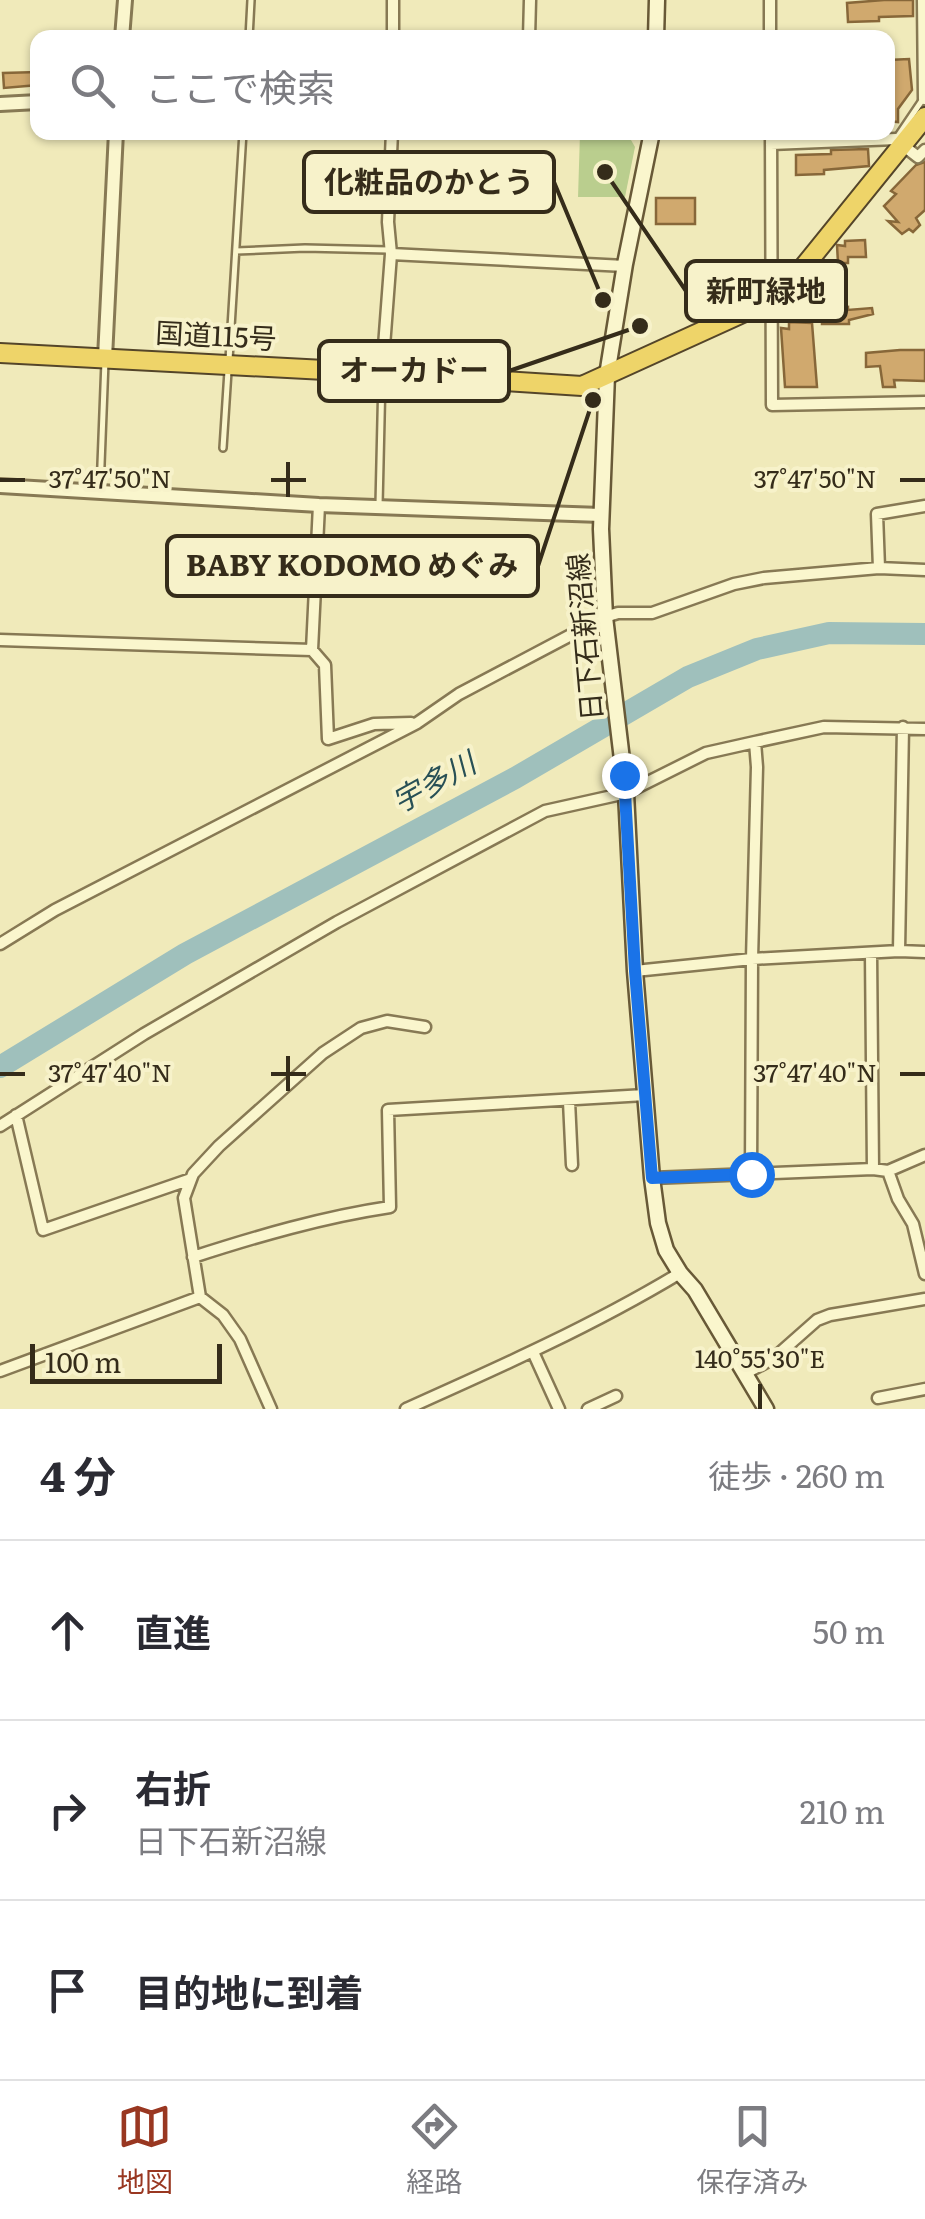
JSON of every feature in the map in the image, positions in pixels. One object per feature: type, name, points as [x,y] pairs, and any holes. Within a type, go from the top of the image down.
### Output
[{"type":"highway","name":"国道115号","points":[[0,354],[582,386],[758,306],[802,268],[925,117]]},
{"type":"main road","points":[[656,30],[657,0]]},
{"type":"main road","name":"日下石新沼線","points":[[650,140],[624,266],[607,376],[601,515],[606,621],[626,793],[635,971],[652,1178],[666,1250],[695,1290],[766,1409]]},
{"type":"street","points":[[123,30],[125,0]]},
{"type":"street","points":[[393,0],[394,30]]},
{"type":"street","points":[[529,30],[530,0]]},
{"type":"street","points":[[770,0],[770,30]]},
{"type":"street","points":[[923,0],[924,98]]},
{"type":"street","points":[[0,104],[30,102]]},
{"type":"street","points":[[105,358],[116,140]]},
{"type":"street","points":[[382,373],[391,252],[388,222],[392,140]]},
{"type":"street","points":[[771,140],[772,405],[925,402]]},
{"type":"street","points":[[814,140],[901,144],[918,157],[925,150]]},
{"type":"street","points":[[391,252],[624,266]]},
{"type":"street","points":[[0,486],[319,505],[601,515]]},
{"type":"street","points":[[319,505],[312,650],[325,665],[328,739],[374,724],[416,723]]},
{"type":"street","points":[[879,568],[877,514],[925,506]]},
{"type":"street","points":[[0,944],[55,910],[416,723],[459,694],[618,613],[652,614],[734,584],[764,578],[879,568],[925,570]]},
{"type":"street","points":[[0,640],[312,650]]},
{"type":"street","points":[[899,951],[902,727]]},
{"type":"street","points":[[0,1126],[160,1024],[337,922],[546,812],[626,793],[706,753],[754,742],[824,728],[925,728]]},
{"type":"street","points":[[751,1174],[757,766],[754,742]]},
{"type":"street","points":[[635,971],[752,960],[925,952]]},
{"type":"street","points":[[871,954],[873,1169]]},
{"type":"street","points":[[272,1409],[240,1339],[223,1315],[200,1297],[184,1198],[192,1174],[323,1053],[361,1028],[387,1021],[425,1026]]},
{"type":"street","points":[[193,1257],[276,1230],[390,1207],[388,1110],[645,1095]]},
{"type":"street","points":[[569,1101],[572,1165]]},
{"type":"street","points":[[16,1115],[43,1230],[191,1179]]},
{"type":"street","points":[[652,1178],[888,1171],[925,1155]]},
{"type":"street","points":[[888,1171],[898,1199],[914,1224],[925,1274]]},
{"type":"street","points":[[406,1409],[622,1308],[680,1273]]},
{"type":"street","points":[[0,1371],[200,1297]]},
{"type":"street","points":[[746,1373],[774,1358],[817,1320],[925,1299]]},
{"type":"street","points":[[533,1352],[559,1409]]},
{"type":"street","points":[[878,1398],[925,1389]]},
{"type":"street","points":[[588,1409],[616,1396]]},
{"type":"lane","points":[[249,30],[251,0]]},
{"type":"lane","points":[[901,144],[924,98]]},
{"type":"lane","points":[[223,448],[243,140]]},
{"type":"lane","points":[[236,252],[305,248],[391,252]]},
{"type":"lane","points":[[736,268],[772,268]]},
{"type":"lane","points":[[100,492],[105,358]]},
{"type":"lane","points":[[379,507],[382,373]]},
{"type":"green space","points":[[580,140],[631,140],[635,147],[625,197],[578,197]]},
{"type":"building","points":[[913,0],[913,16],[848,22],[847,3]]},
{"type":"building","points":[[909,59],[912,90],[898,109],[898,122],[895,122],[895,60]]},
{"type":"building","points":[[30,72],[30,86],[4,88],[3,73]]},
{"type":"building","points":[[868,149],[869,166],[796,175],[796,155]]},
{"type":"building","points":[[925,162],[925,210],[916,218],[920,225],[913,232],[909,229],[902,234],[888,221],[898,222],[884,206],[896,194],[891,191],[916,165]]},
{"type":"building","points":[[656,198],[695,198],[695,224],[656,224]]},
{"type":"building","points":[[865,240],[866,257],[848,257],[848,263],[838,263],[837,245]]},
{"type":"building","points":[[840,304],[840,308],[848,310],[872,308],[873,314],[849,320],[849,324],[822,324],[822,306]]},
{"type":"building","points":[[789,322],[812,323],[817,387],[785,387],[781,328],[789,329]]},
{"type":"building","points":[[925,350],[925,381],[894,380],[895,387],[883,387],[880,366],[866,367],[866,353]]},
{"type":"waterway","name":"宇多川","points":[[0,1067],[185,954],[515,778],[688,677],[757,649],[829,633],[925,634]]},
{"type":"place","name":"新町緑地","points":[[605,172]]},
{"type":"place","name":"化粧品のかとう","points":[[603,300]]},
{"type":"place","name":"オーカドー","points":[[640,326]]},
{"type":"place","name":"BABY KODOMO めぐみ","points":[[593,400]]},
{"type":"route","points":[[624,775],[652,1178],[751,1174]]}]
